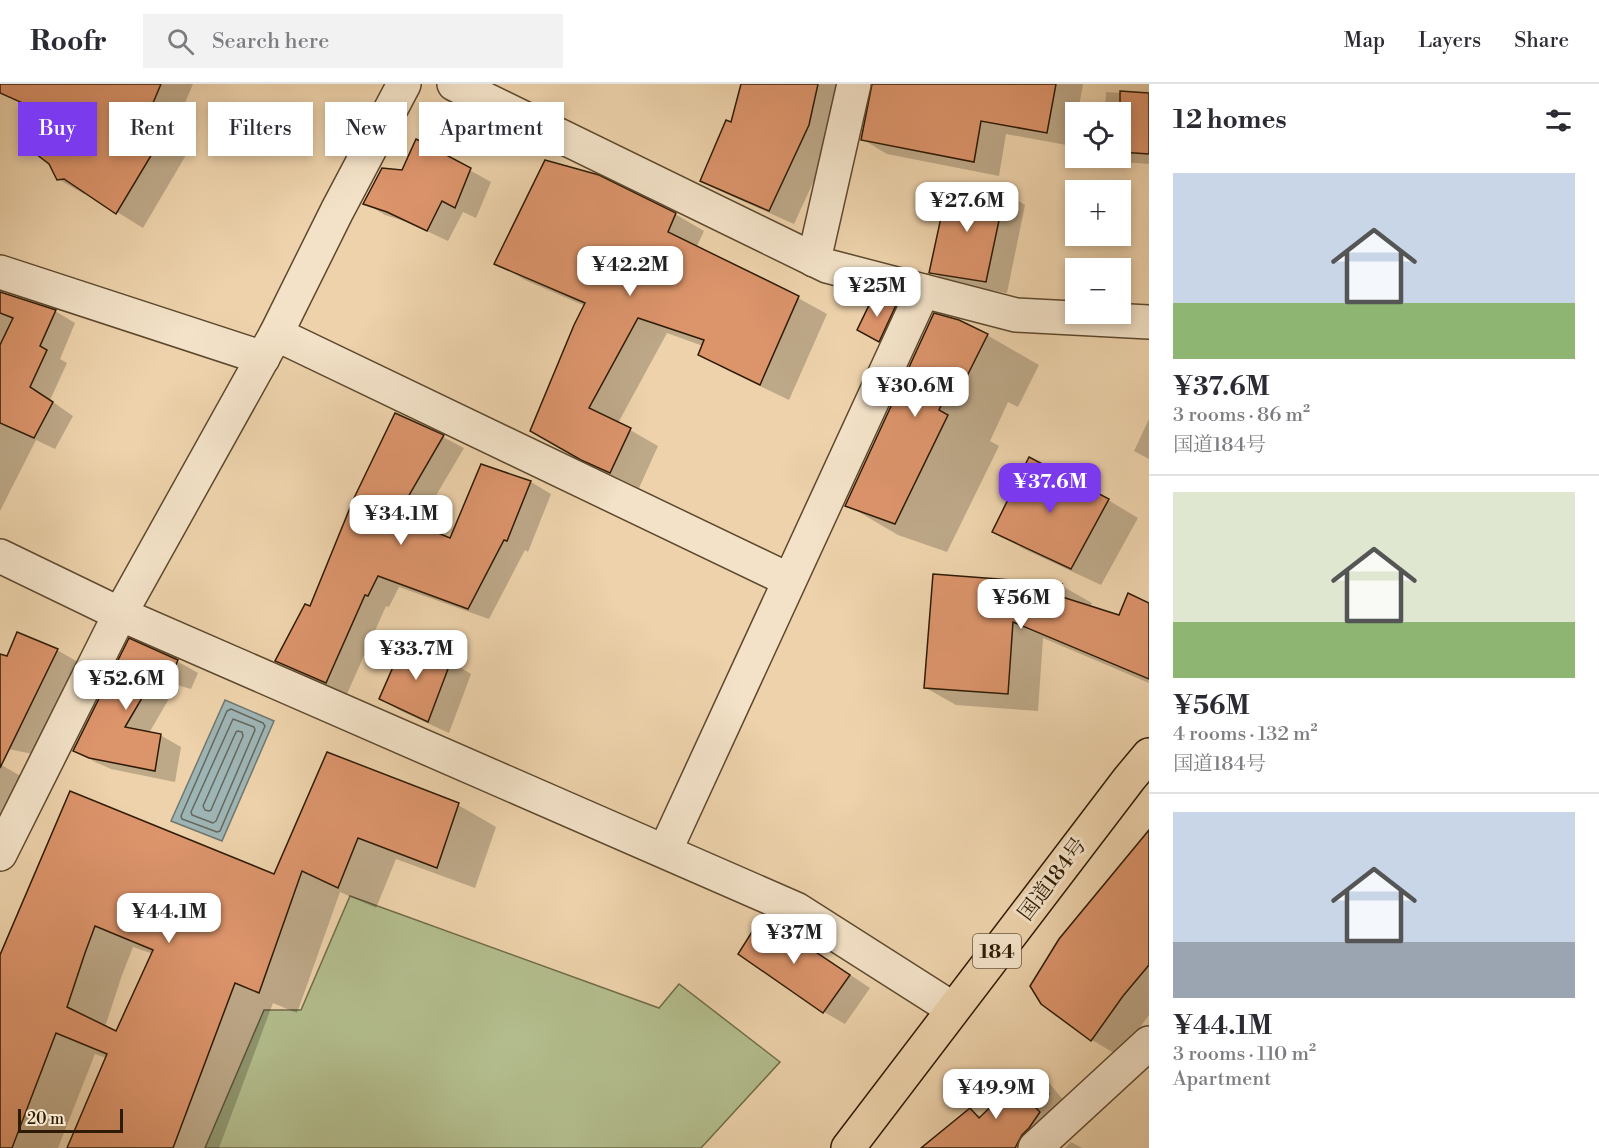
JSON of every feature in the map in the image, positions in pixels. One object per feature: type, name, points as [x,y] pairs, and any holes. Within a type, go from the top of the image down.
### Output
[{"type":"highway","name":"国道184号","points":[[848,1148],[1149,755]]},
{"type":"street","points":[[0,854],[120,614],[269,346],[404,84]]},
{"type":"street","points":[[454,84],[828,266],[1016,315],[1149,322]]},
{"type":"street","points":[[814,260],[854,84]]},
{"type":"street","points":[[0,272],[269,346],[789,580]]},
{"type":"street","points":[[665,851],[923,291]]},
{"type":"street","points":[[0,556],[120,614],[796,909],[953,1009]]},
{"type":"street","points":[[1035,1148],[1149,1043]]},
{"type":"green space","points":[[350,896],[659,1008],[679,984],[780,1062],[701,1148],[205,1148],[264,1010],[301,1010]]},
{"type":"water","points":[[225,700],[274,721],[222,841],[171,821]]},
{"type":"building","points":[[0,84],[161,84],[153,102],[109,102],[109,156],[151,156],[116,214],[64,179],[57,180],[49,164],[39,156],[97,156],[97,102],[20,102],[0,93]]},
{"type":"building","points":[[741,84],[818,84],[809,125],[769,211],[700,181],[726,120],[731,122]]},
{"type":"building","points":[[872,84],[1056,84],[1047,133],[981,121],[974,162],[861,140]]},
{"type":"building","points":[[1120,91],[1149,93],[1149,154],[1131,153],[1131,102],[1120,102]]},
{"type":"building","points":[[416,139],[419,141],[419,156],[448,156],[471,168],[455,208],[442,201],[427,231],[387,212],[363,204],[382,168],[402,170]]},
{"type":"building","points":[[545,160],[599,175],[676,213],[668,232],[799,296],[760,385],[698,355],[704,340],[638,318],[589,408],[631,428],[610,473],[581,460],[530,431],[585,303],[494,264]]},
{"type":"building","points":[[948,185],[1005,192],[986,282],[929,273]]},
{"type":"building","points":[[0,292],[56,310],[40,346],[47,350],[30,387],[53,402],[34,438],[0,423],[0,345],[13,318],[0,313]]},
{"type":"building","points":[[873,297],[897,303],[879,342],[857,330]]},
{"type":"building","points":[[934,313],[959,320],[988,334],[966,378],[956,374],[939,410],[948,415],[895,524],[845,506]]},
{"type":"building","points":[[395,413],[444,435],[397,516],[450,538],[481,464],[531,481],[507,541],[504,540],[468,609],[378,576],[368,596],[365,595],[326,683],[275,661],[305,604],[310,606],[354,498]]},
{"type":"building","points":[[1029,457],[1109,499],[1071,569],[992,532]]},
{"type":"building","points":[[933,574],[1062,584],[1056,595],[1119,615],[1128,593],[1149,603],[1149,679],[1013,622],[1008,694],[924,688]]},
{"type":"building","points":[[17,632],[58,649],[0,768],[0,654],[7,656]]},
{"type":"building","points":[[129,638],[178,660],[170,679],[156,674],[125,727],[161,734],[155,771],[89,758],[73,751]]},
{"type":"building","points":[[404,642],[451,661],[428,722],[379,699]]},
{"type":"building","points":[[327,752],[459,803],[437,868],[358,838],[338,888],[302,871],[259,993],[235,983],[173,1148],[67,1148],[107,1054],[56,1033],[12,1148],[0,1148],[0,955],[70,791],[274,874]],"holes":[[[95,926],[153,950],[116,1031],[67,1007]]]},
{"type":"building","points":[[1149,830],[1149,965],[1123,996],[1091,1041],[1041,1004],[1030,986],[1059,939]]},
{"type":"building","points":[[762,916],[850,975],[823,1013],[738,954]]},
{"type":"building","points":[[1029,1070],[1049,1094],[1036,1108],[1040,1112],[1015,1148],[921,1148],[970,1108],[979,1118]]}]
